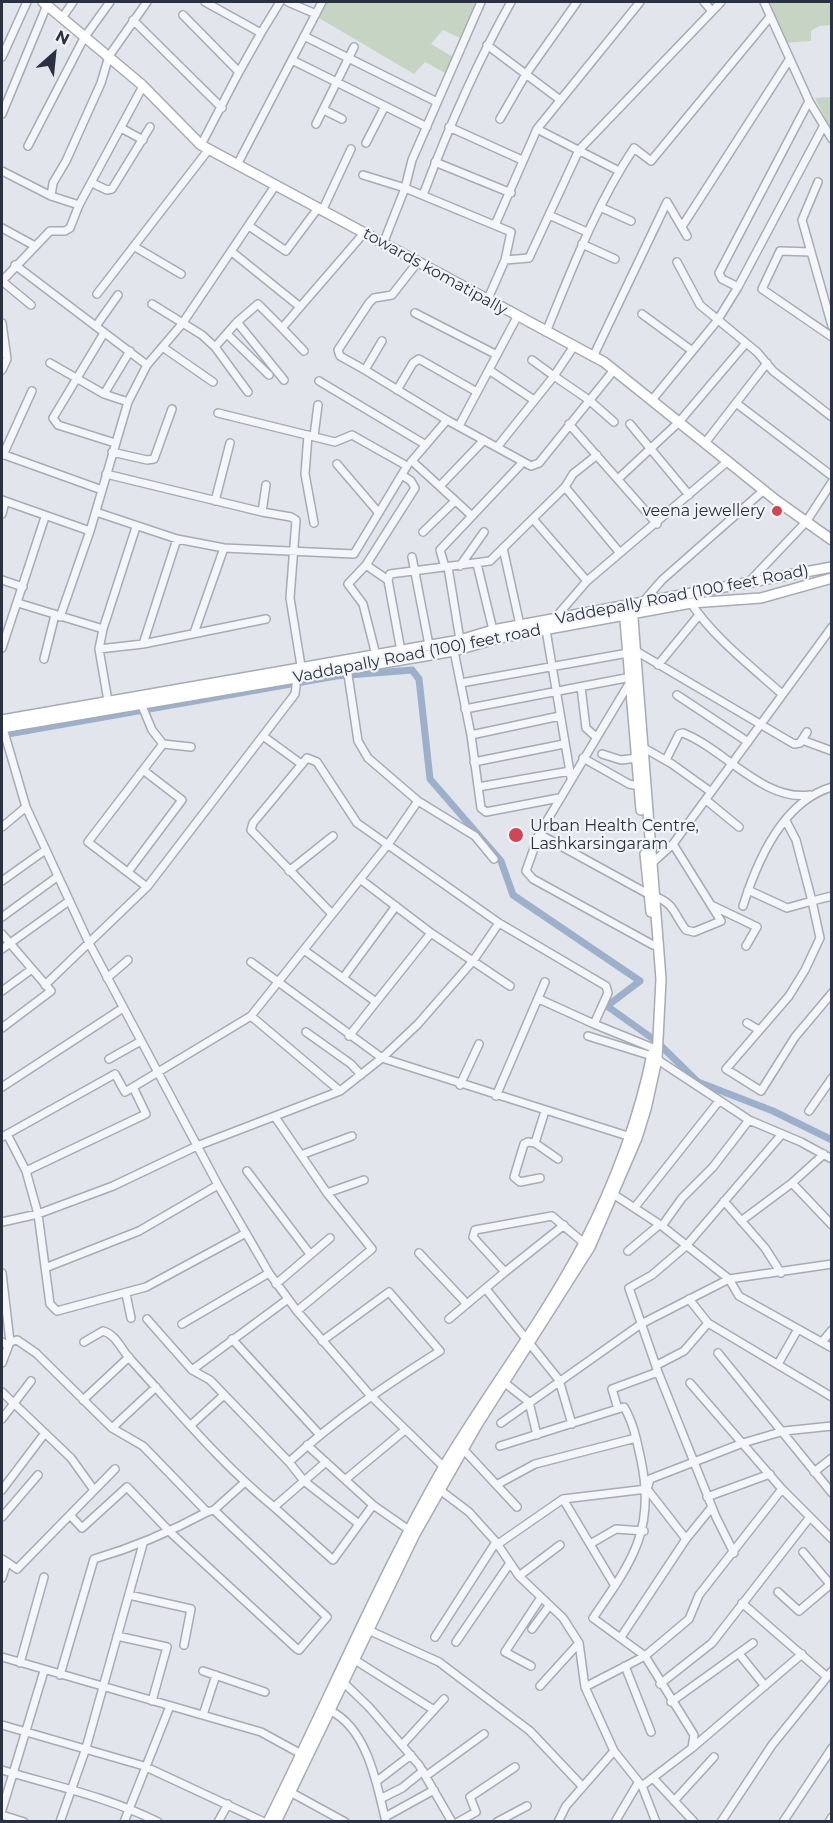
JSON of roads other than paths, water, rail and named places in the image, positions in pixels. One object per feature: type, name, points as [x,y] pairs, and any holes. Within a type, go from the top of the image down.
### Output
[{"type":"street","points":[[2,57],[27,2]]},
{"type":"street","points":[[62,18],[73,2]]},
{"type":"street","points":[[28,146],[85,36],[110,2]]},
{"type":"street","points":[[51,196],[53,183],[66,161],[101,83],[109,56],[147,2]]},
{"type":"street","points":[[205,2],[261,33]]},
{"type":"street","points":[[97,294],[135,246],[205,147],[239,72],[280,2]]},
{"type":"street","points":[[288,2],[316,14]]},
{"type":"street","points":[[237,165],[322,2]]},
{"type":"street","points":[[383,244],[405,188],[412,160],[481,2]]},
{"type":"street","points":[[423,195],[449,127],[487,45],[511,2]]},
{"type":"street","points":[[500,118],[526,74],[576,2]]},
{"type":"street","points":[[495,225],[511,193],[522,160],[537,129],[558,99],[640,2]]},
{"type":"street","points":[[704,2],[712,11]]},
{"type":"street","points":[[505,260],[529,258],[579,150],[721,2]]},
{"type":"street","points":[[764,2],[809,101],[831,139]]},
{"type":"street","points":[[2,114],[45,3]]},
{"type":"street","name":"towards komatipally","points":[[45,3],[143,86],[205,147],[574,346],[614,370],[764,490],[831,540]]},
{"type":"street","points":[[183,15],[239,72]]},
{"type":"street","points":[[546,332],[587,232],[619,171],[634,148],[651,161],[770,17]]},
{"type":"street","points":[[133,20],[222,108]]},
{"type":"street","points":[[304,36],[437,102]]},
{"type":"street","points":[[487,45],[558,99]]},
{"type":"street","points":[[316,124],[354,47]]},
{"type":"street","points":[[292,60],[427,127]]},
{"type":"street","points":[[682,225],[789,60]]},
{"type":"street","points":[[30,305],[2,281],[50,231],[68,230],[143,86]]},
{"type":"street","points":[[738,287],[722,279],[720,273],[809,101]]},
{"type":"street","points":[[366,143],[386,106]]},
{"type":"street","points":[[324,110],[342,119]]},
{"type":"street","points":[[92,183],[107,190],[112,189],[150,127]]},
{"type":"street","points":[[449,127],[522,160]]},
{"type":"street","points":[[652,400],[717,321],[738,287],[823,127]]},
{"type":"street","points":[[121,128],[142,140]]},
{"type":"street","points":[[537,129],[619,171]]},
{"type":"street","points":[[249,226],[286,250],[320,208],[351,149]]},
{"type":"street","points":[[435,162],[511,193]]},
{"type":"street","points":[[2,171],[51,196],[79,205]]},
{"type":"street","points":[[363,175],[405,188],[511,232],[505,260],[488,301]]},
{"type":"street","points":[[818,182],[802,216],[831,326]]},
{"type":"street","points":[[44,659],[90,531],[128,402],[147,365],[164,348],[182,324],[275,186]]},
{"type":"street","points":[[593,357],[667,202],[687,236]]},
{"type":"street","points":[[600,207],[631,221]]},
{"type":"street","points":[[549,215],[587,232]]},
{"type":"street","points":[[2,228],[35,246]]},
{"type":"street","points":[[282,327],[363,233]]},
{"type":"street","points":[[582,244],[615,259]]},
{"type":"street","points":[[135,246],[181,274]]},
{"type":"street","points":[[811,252],[780,250],[762,289],[831,338]]},
{"type":"street","points":[[232,252],[299,306]]},
{"type":"street","points":[[677,262],[700,305],[831,417]]},
{"type":"street","points":[[417,263],[392,295],[374,298],[369,303],[338,350],[339,356],[523,462],[531,466],[539,463],[614,370]]},
{"type":"street","points":[[15,265],[147,365]]},
{"type":"street","points":[[96,326],[118,295]]},
{"type":"street","points":[[152,304],[202,335],[214,347],[248,392]]},
{"type":"street","points":[[214,347],[237,322],[258,304],[304,351]]},
{"type":"street","points":[[415,313],[497,355]]},
{"type":"street","points":[[642,314],[692,350]]},
{"type":"street","points":[[459,426],[517,317]]},
{"type":"street","points":[[237,322],[284,380]]},
{"type":"street","points":[[2,323],[7,359],[2,370]]},
{"type":"street","points":[[104,333],[54,414],[53,422],[115,443]]},
{"type":"street","points":[[227,334],[269,375]]},
{"type":"street","points":[[365,370],[382,341]]},
{"type":"street","points":[[618,479],[679,422],[746,343]]},
{"type":"street","points":[[498,446],[554,376],[574,346]]},
{"type":"street","points":[[164,348],[213,382]]},
{"type":"street","points":[[104,393],[130,351]]},
{"type":"street","points":[[397,390],[413,363],[419,359],[477,392]]},
{"type":"street","points":[[532,360],[589,400],[614,422]]},
{"type":"street","points":[[50,363],[75,379],[128,402]]},
{"type":"street","points":[[705,443],[767,363]]},
{"type":"street","points":[[489,370],[534,400]]},
{"type":"street","points":[[319,381],[426,445]]},
{"type":"street","points":[[32,391],[2,454],[102,490]]},
{"type":"street","points":[[736,403],[831,476]]},
{"type":"street","points":[[314,523],[305,474],[318,405]]},
{"type":"street","points":[[112,452],[147,460],[154,459],[172,409]]},
{"type":"street","points":[[218,413],[340,442],[346,436],[352,435],[410,463],[440,486],[471,515]]},
{"type":"street","points":[[96,512],[177,539],[224,548],[354,554],[410,463],[447,420]]},
{"type":"street","points":[[569,424],[657,524]]},
{"type":"street","points":[[630,424],[689,495]]},
{"type":"street","points":[[440,486],[484,440]]},
{"type":"street","points":[[215,501],[230,443]]},
{"type":"street","points":[[388,580],[393,572],[490,561],[565,487],[573,474],[597,455]]},
{"type":"street","points":[[555,618],[586,581],[657,524],[728,461]]},
{"type":"street","points":[[460,640],[447,567],[440,550],[523,462]]},
{"type":"street","points":[[337,464],[378,512]]},
{"type":"street","points":[[45,985],[147,887],[263,736],[299,677],[290,598],[296,520],[106,474]]},
{"type":"street","points":[[376,655],[363,604],[348,584],[366,565],[415,488],[411,481],[402,475]]},
{"type":"street","points":[[746,585],[806,522],[831,482]]},
{"type":"street","points":[[262,512],[266,486]]},
{"type":"street","points":[[565,487],[620,553]]},
{"type":"street","points":[[276,1821],[292,1793],[305,1756],[409,1530],[590,1247],[633,1138],[655,1050],[661,979],[639,786],[631,678],[631,610],[764,490]]},
{"type":"street","points":[[2,514],[3,501],[90,531]]},
{"type":"street","points":[[423,532],[455,501]]},
{"type":"street","points":[[2,648],[4,628],[24,587],[45,517]]},
{"type":"street","points":[[533,519],[586,581]]},
{"type":"street","points":[[108,701],[99,649],[103,629],[136,526]]},
{"type":"street","points":[[460,566],[484,532]]},
{"type":"street","points":[[143,644],[177,539]]},
{"type":"street","points":[[194,633],[224,548]]},
{"type":"street","points":[[503,548],[520,625]]},
{"type":"street","points":[[412,557],[427,649]]},
{"type":"street","points":[[477,564],[493,630]]},
{"type":"street","points":[[2,720],[108,701],[299,677],[376,655],[405,653],[388,580],[366,565]]},
{"type":"street","name":"Vaddepally Road (100 feet Road)","points":[[427,649],[493,630],[555,618],[631,610],[831,567]]},
{"type":"street","name":"Vaddapally Road (100) feet road","points":[[3,730],[143,710],[347,669],[427,649],[454,651],[499,638],[546,630],[631,610],[761,598],[831,578]]},
{"type":"street","points":[[2,580],[24,587]]},
{"type":"street","points":[[18,603],[103,629]]},
{"type":"street","points":[[691,603],[699,615],[782,694]]},
{"type":"street","points":[[658,665],[699,615]]},
{"type":"street","points":[[99,649],[143,644],[266,620]]},
{"type":"street","points":[[649,865],[673,844],[831,627]]},
{"type":"street","points":[[546,630],[571,774]]},
{"type":"street","points":[[454,651],[471,735],[481,808],[486,812],[560,798]]},
{"type":"street","points":[[632,652],[644,748],[649,865]]},
{"type":"street","points":[[461,683],[632,652],[796,745],[807,732]]},
{"type":"street","points":[[347,669],[362,749],[373,762],[418,801],[475,836],[494,859]]},
{"type":"street","points":[[465,709],[631,678]]},
{"type":"street","points":[[631,678],[571,774],[539,834],[526,867],[529,875],[653,945]]},
{"type":"street","points":[[581,687],[586,728],[596,737]]},
{"type":"street","points":[[677,695],[748,742]]},
{"type":"street","points":[[143,710],[163,744]]},
{"type":"street","points":[[471,735],[560,716]]},
{"type":"street","points":[[3,730],[26,807],[44,851],[89,943],[218,1185],[269,1273],[297,1311],[370,1395],[447,1469]]},
{"type":"street","points":[[666,760],[679,734],[683,733],[777,792],[795,797],[810,795],[831,787]]},
{"type":"street","points":[[263,736],[300,763]]},
{"type":"street","points":[[802,740],[831,751]]},
{"type":"street","points":[[163,744],[190,747]]},
{"type":"street","points":[[147,887],[88,842],[163,744]]},
{"type":"street","points":[[474,762],[564,744]]},
{"type":"street","points":[[644,748],[666,760],[711,792]]},
{"type":"street","points":[[602,754],[621,760],[637,758]]},
{"type":"street","points":[[332,914],[253,834],[251,827],[300,763],[307,758],[317,762],[357,823],[499,923],[606,986],[608,993],[594,1024]]},
{"type":"street","points":[[583,758],[629,784],[639,786]]},
{"type":"street","points":[[128,872],[182,800],[143,770]]},
{"type":"street","points":[[478,787],[571,774]]},
{"type":"street","points":[[743,906],[755,869],[776,832],[810,795]]},
{"type":"street","points":[[706,800],[739,827]]},
{"type":"street","points":[[246,1233],[146,1287],[57,1311],[50,1304],[38,1214],[26,1171],[4,1136],[115,1074],[125,1092],[251,1016],[279,984],[418,801]]},
{"type":"street","points":[[2,827],[26,807]]},
{"type":"street","points":[[786,821],[796,840],[820,938],[805,970],[789,996],[726,1069],[761,1091],[795,1037],[831,993]]},
{"type":"street","points":[[539,834],[653,896],[668,901],[686,930],[694,932],[721,921],[673,844]]},
{"type":"street","points":[[289,871],[333,836]]},
{"type":"street","points":[[2,881],[44,851]]},
{"type":"street","points":[[2,917],[57,877]]},
{"type":"street","points":[[360,879],[431,933],[510,986]]},
{"type":"street","points":[[748,890],[787,908],[831,896]]},
{"type":"street","points":[[653,896],[656,1029]]},
{"type":"street","points":[[2,949],[69,901]]},
{"type":"street","points":[[711,905],[757,927],[746,946]]},
{"type":"street","points":[[343,978],[396,906]]},
{"type":"street","points":[[2,1222],[38,1214],[113,1186],[197,1146],[340,1091],[382,1058],[418,1024],[473,962],[499,923]]},
{"type":"street","points":[[349,1036],[431,933]]},
{"type":"street","points":[[2,934],[51,991],[2,1028]]},
{"type":"street","points":[[304,950],[376,1002]]},
{"type":"street","points":[[108,978],[128,960]]},
{"type":"street","points":[[251,962],[382,1058],[460,1085],[633,1138]]},
{"type":"street","points":[[2,991],[32,969]]},
{"type":"street","points":[[496,1096],[539,999],[544,982]]},
{"type":"street","points":[[539,999],[655,1050],[718,1101],[749,1120],[831,1159]]},
{"type":"street","points":[[2,1087],[123,1008]]},
{"type":"street","points":[[251,1016],[340,1091]]},
{"type":"street","points":[[747,1023],[759,1030]]},
{"type":"street","points":[[306,1032],[351,1064],[361,1075]]},
{"type":"street","points":[[588,1036],[655,1050]]},
{"type":"street","points":[[109,1059],[141,1041]]},
{"type":"street","points":[[460,1085],[479,1044]]},
{"type":"street","points":[[809,1112],[831,1078]]},
{"type":"street","points":[[26,1171],[146,1114],[134,1087]]},
{"type":"street","points":[[635,1208],[718,1101]]},
{"type":"street","points":[[536,1143],[544,1111]]},
{"type":"street","points":[[275,1117],[327,1193],[372,1248],[297,1311]]},
{"type":"street","points":[[628,1251],[661,1225],[682,1198],[713,1167],[749,1120]]},
{"type":"street","points":[[734,1553],[707,1497],[629,1288],[652,1275],[686,1246],[782,1134]]},
{"type":"street","points":[[301,1155],[352,1136]]},
{"type":"street","points":[[540,1178],[520,1182],[514,1179],[524,1144],[536,1143],[558,1159]]},
{"type":"street","points":[[741,1221],[792,1183],[824,1154]]},
{"type":"street","points":[[246,1171],[310,1254]]},
{"type":"street","points":[[327,1193],[364,1180]]},
{"type":"street","points":[[792,1183],[831,1225]]},
{"type":"street","points":[[45,1268],[139,1231],[218,1185]]},
{"type":"street","points":[[610,1193],[661,1225],[729,1280],[739,1296],[831,1348]]},
{"type":"street","points":[[2,1725],[144,1766],[266,1821],[331,1711],[368,1630],[440,1490],[447,1469],[464,1450],[505,1383],[610,1193]]},
{"type":"street","points":[[724,1201],[770,1254],[781,1273]]},
{"type":"street","points":[[505,1272],[472,1237],[475,1230],[550,1216],[584,1243]]},
{"type":"street","points":[[449,1319],[564,1225]]},
{"type":"street","points":[[276,1284],[330,1238]]},
{"type":"street","points":[[419,1253],[467,1304]]},
{"type":"street","points":[[501,1423],[641,1324],[689,1299],[729,1280],[831,1264]]},
{"type":"street","points":[[2,1273],[6,1342],[2,1364]]},
{"type":"street","points":[[182,1324],[269,1273]]},
{"type":"street","points":[[486,1289],[559,1380],[572,1424]]},
{"type":"street","points":[[289,1462],[319,1434],[370,1395],[440,1352],[389,1292],[322,1341]]},
{"type":"street","points":[[126,1293],[131,1318]]},
{"type":"street","points":[[192,1370],[288,1299]]},
{"type":"street","points":[[689,1299],[708,1323],[831,1397]]},
{"type":"street","points":[[147,1319],[192,1370],[210,1380],[289,1462],[304,1481],[359,1524]]},
{"type":"street","points":[[618,1409],[612,1389],[658,1369],[684,1351],[708,1323]]},
{"type":"street","points":[[778,1364],[798,1329]]},
{"type":"street","points":[[822,1342],[831,1330]]},
{"type":"street","points":[[84,1342],[98,1332],[106,1331],[244,1483],[333,1560],[373,1505]]},
{"type":"street","points":[[232,1339],[319,1434]]},
{"type":"street","points":[[6,1342],[17,1340],[36,1353],[112,1428],[143,1446],[327,1617],[299,1650],[170,1532],[127,1487],[82,1528],[70,1515]]},
{"type":"street","points":[[718,1353],[784,1431],[831,1493]]},
{"type":"street","points":[[83,1400],[129,1357]]},
{"type":"street","points":[[2,1419],[31,1382]]},
{"type":"street","points":[[505,1383],[530,1402],[537,1435]]},
{"type":"street","points":[[690,1383],[782,1488],[831,1539]]},
{"type":"street","points":[[112,1428],[156,1387]]},
{"type":"street","points":[[2,1392],[71,1458],[94,1490]]},
{"type":"street","points":[[191,1425],[224,1395]]},
{"type":"street","points":[[500,1446],[624,1407],[633,1422],[647,1489],[686,1539]]},
{"type":"street","points":[[692,1748],[694,1736],[671,1702],[645,1656],[593,1618],[615,1586],[644,1531],[647,1489],[650,1479],[743,1443],[784,1431],[831,1426]]},
{"type":"street","points":[[346,1479],[405,1430]]},
{"type":"street","points":[[2,1490],[45,1433]]},
{"type":"street","points":[[498,1484],[535,1464],[636,1438]]},
{"type":"street","points":[[307,1445],[373,1505],[409,1530]]},
{"type":"street","points":[[464,1450],[517,1507]]},
{"type":"street","points":[[814,1472],[831,1458]]},
{"type":"street","points":[[274,1507],[326,1462]]},
{"type":"street","points":[[2,1578],[4,1561],[17,1569],[115,1469]]},
{"type":"street","points":[[707,1497],[770,1474]]},
{"type":"street","points":[[2,1517],[38,1475]]},
{"type":"street","points":[[60,1675],[94,1559],[143,1544],[170,1532],[211,1511],[244,1483]]},
{"type":"street","points":[[585,1688],[645,1656],[689,1619],[699,1595],[734,1553],[782,1488]]},
{"type":"street","points":[[435,1637],[497,1543],[563,1499],[647,1489]]},
{"type":"street","points":[[440,1490],[468,1512],[497,1543],[519,1576],[540,1599],[563,1618],[579,1643],[585,1688],[614,1751],[640,1784],[656,1821]]},
{"type":"street","points":[[563,1499],[592,1543],[615,1586]]},
{"type":"street","points":[[621,1637],[686,1539],[712,1507]]},
{"type":"street","points":[[660,1684],[712,1642],[810,1517]]},
{"type":"street","points":[[592,1543],[616,1529],[644,1531]]},
{"type":"street","points":[[60,1821],[86,1748],[143,1544]]},
{"type":"street","points":[[519,1576],[560,1545]]},
{"type":"street","points":[[778,1593],[799,1611],[831,1584],[803,1552]]},
{"type":"street","points":[[456,1642],[510,1563]]},
{"type":"street","points":[[20,1663],[44,1577]]},
{"type":"street","points":[[129,1595],[191,1609],[184,1645]]},
{"type":"street","points":[[531,1666],[505,1652],[540,1599]]},
{"type":"street","points":[[721,1821],[772,1744],[829,1673],[802,1654],[742,1603]]},
{"type":"street","points":[[532,1629],[549,1606]]},
{"type":"street","points":[[368,1630],[439,1662],[530,1731],[582,1786]]},
{"type":"street","points":[[117,1636],[167,1647],[152,1701]]},
{"type":"street","points":[[540,1686],[579,1643]]},
{"type":"street","points":[[671,1702],[740,1655],[753,1643]]},
{"type":"street","points":[[615,1821],[640,1784],[653,1778],[692,1748],[802,1654]]},
{"type":"street","points":[[740,1655],[765,1686]]},
{"type":"street","points":[[2,1660],[20,1663],[261,1732],[305,1756]]},
{"type":"street","points":[[355,1660],[434,1710]]},
{"type":"street","points":[[625,1666],[651,1732]]},
{"type":"street","points":[[2,1809],[44,1671]]},
{"type":"street","points":[[202,1671],[265,1692]]},
{"type":"street","points":[[203,1715],[216,1675]]},
{"type":"street","points":[[343,1682],[411,1755],[452,1821]]},
{"type":"street","points":[[402,1745],[444,1699]]},
{"type":"street","points":[[124,1821],[144,1766],[170,1706]]},
{"type":"street","points":[[331,1711],[345,1720],[367,1754],[382,1798],[385,1819],[434,1790]]},
{"type":"street","points":[[382,1798],[402,1788],[484,1734]]},
{"type":"street","points":[[786,1820],[831,1748]]},
{"type":"street","points":[[558,1821],[566,1806],[582,1786],[614,1751]]},
{"type":"street","points":[[377,1781],[411,1755]]},
{"type":"street","points":[[674,1801],[714,1757]]},
{"type":"street","points":[[458,1821],[476,1812],[470,1797],[515,1767]]},
{"type":"street","points":[[2,1770],[72,1788],[129,1807],[158,1821]]},
{"type":"street","points":[[653,1778],[694,1821]]},
{"type":"street","points":[[292,1793],[345,1821]]},
{"type":"street","points":[[218,1821],[228,1804]]},
{"type":"street","points":[[497,1821],[526,1806]]},
{"type":"street","points":[[2,1815],[24,1821]]},
{"type":"street","points":[[829,1821],[831,1817]]},
{"type":"waterway","points":[[2,735],[336,676],[412,670],[419,679],[430,779],[501,861],[513,895],[640,981],[607,1006],[656,1041],[698,1082],[773,1111],[832,1140]]},
{"type":"place","name":"veena jewellery","points":[[777,511]]},
{"type":"place","name":"Urban Health Centre, Lashkarsingaram","points":[[516,835]]}]
